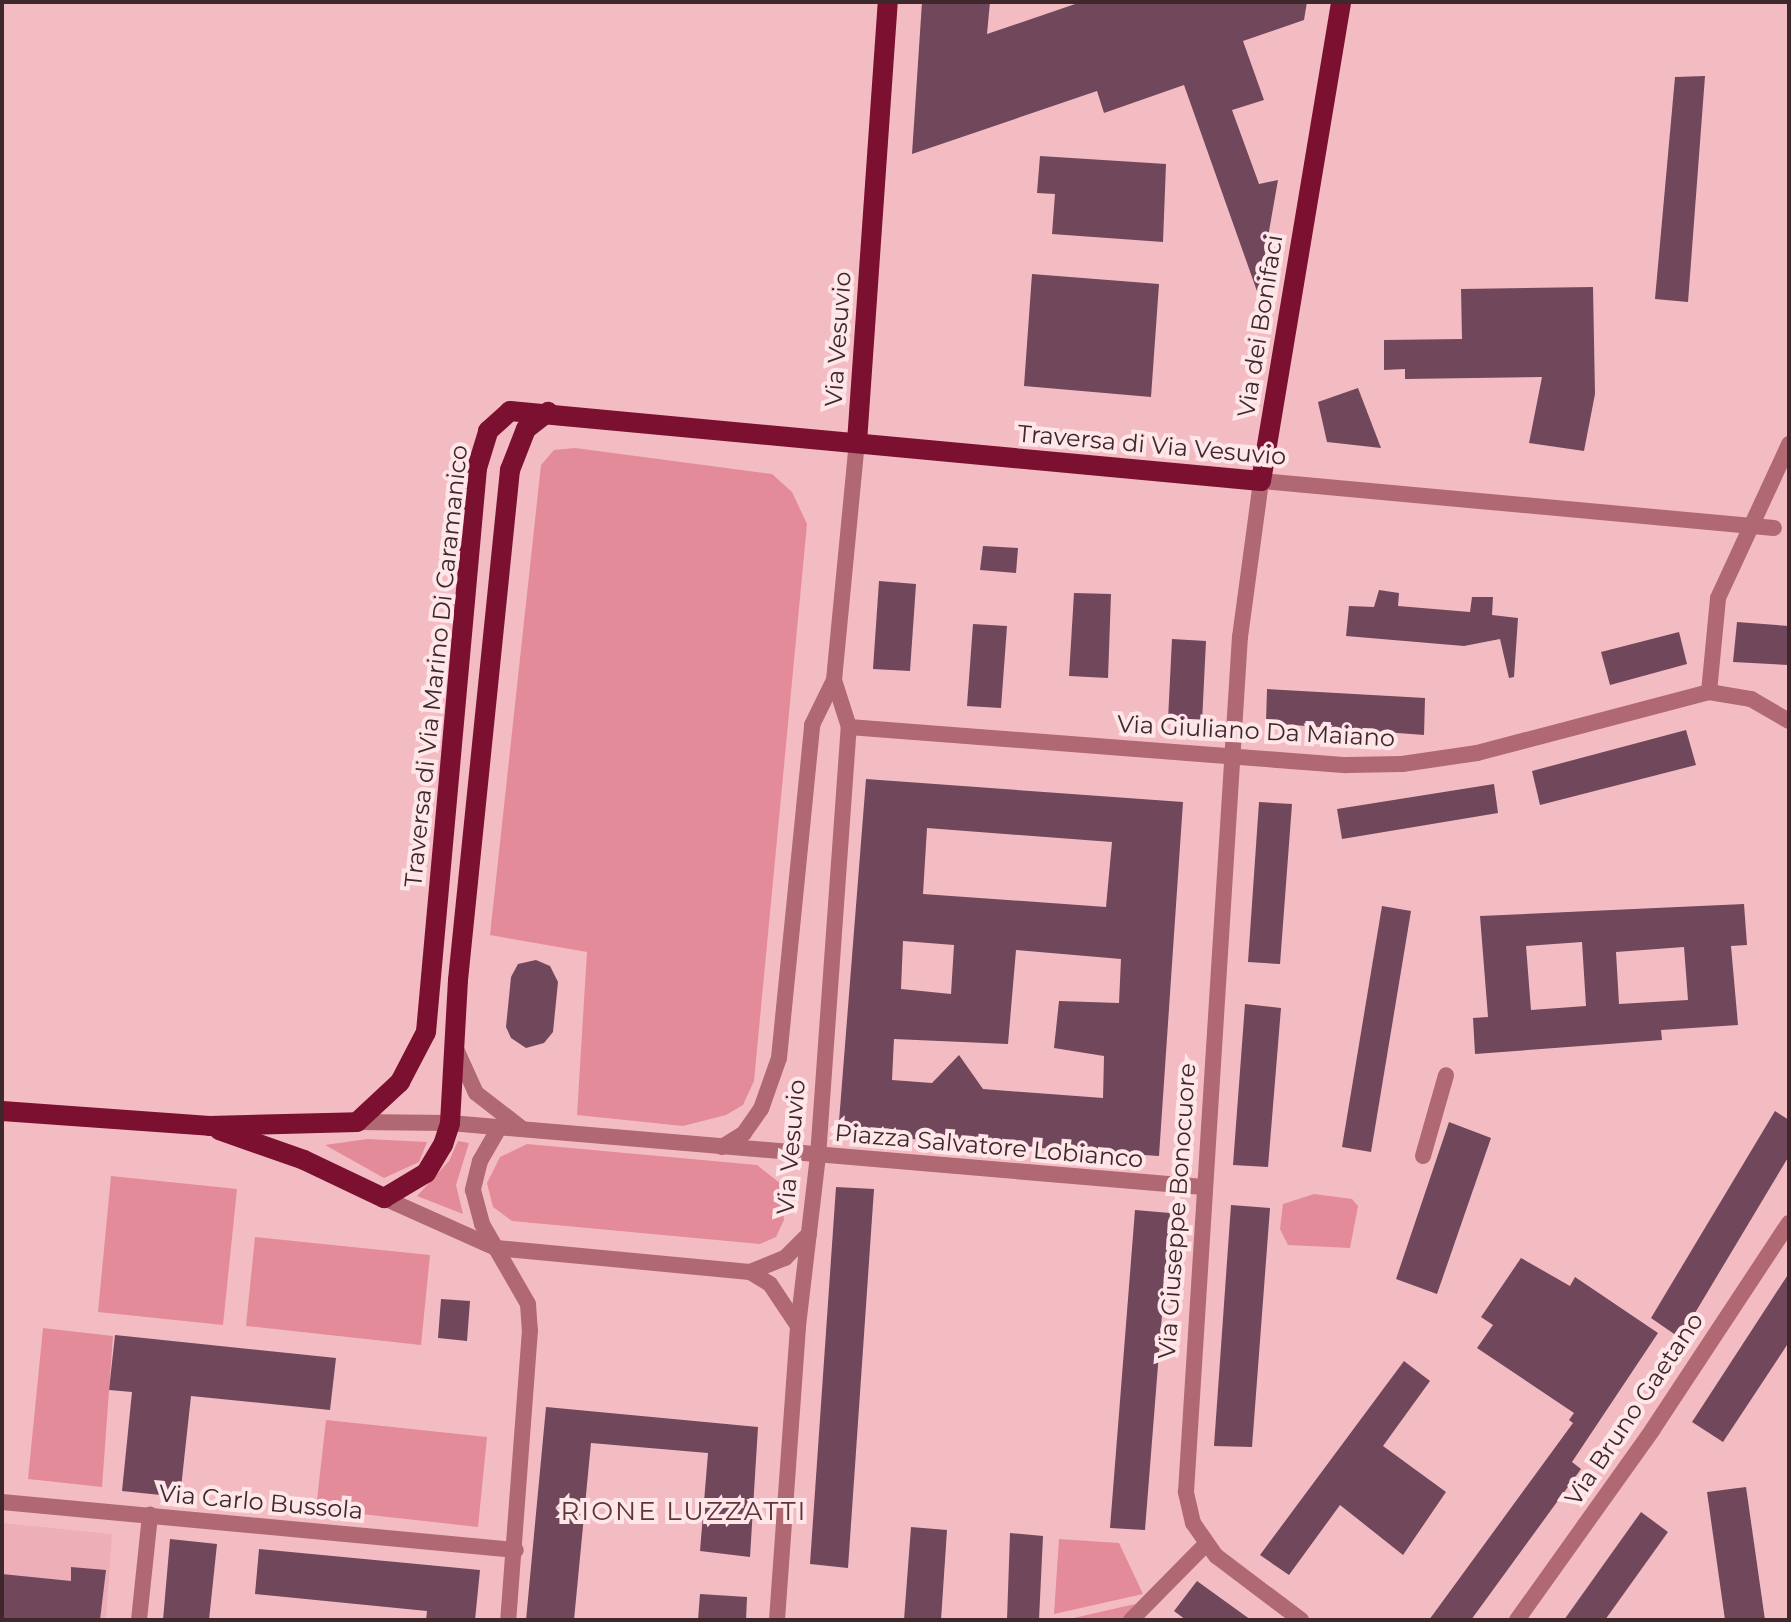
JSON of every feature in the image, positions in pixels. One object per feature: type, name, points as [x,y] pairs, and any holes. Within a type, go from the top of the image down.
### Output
[{"type":"main road","name":"Via Vesuvio","points":[[857,442],[888,2]]},
{"type":"main road","name":"Via dei Bonifaci","points":[[1261,481],[1341,2]]},
{"type":"main road","name":"Traversa di Via Marino Di Caramanico","points":[[357,1122],[400,1082],[426,1032],[481,446],[488,431],[510,411],[548,412]]},
{"type":"main road","name":"Traversa di Via Vesuvio","points":[[548,412],[1261,481]]},
{"type":"main road","points":[[209,1126],[304,1160],[384,1198],[426,1173],[450,1123],[510,470],[526,429],[548,412]]},
{"type":"main road","points":[[2,1111],[209,1126],[357,1122]]},
{"type":"street","name":"Via Vesuvio","points":[[722,1147],[744,1133],[761,1109],[779,1058],[812,725],[834,680],[857,442]]},
{"type":"street","points":[[1709,692],[1718,598],[1789,444]]},
{"type":"street","name":"Traversa di Via Vesuvio","points":[[1261,481],[1751,526]]},
{"type":"street","name":"Via dei Bonifaci","points":[[1232,756],[1246,571],[1261,481]]},
{"type":"street","points":[[1751,526],[1774,528]]},
{"type":"street","name":"Via Vesuvio","points":[[777,1620],[798,1326],[818,1156],[849,727],[834,680]]},
{"type":"street","name":"Via Giuliano Da Maiano","points":[[849,727],[1347,765],[1447,759],[1709,692],[1751,699],[1789,721]]},
{"type":"street","name":"Via Giuseppe Bonocuore","points":[[1232,756],[1185,1456],[1193,1523],[1206,1544],[1227,1567],[1301,1620]]},
{"type":"street","points":[[455,1046],[476,1093],[525,1130]]},
{"type":"street","points":[[1423,1156],[1446,1075]]},
{"type":"street","name":"Piazza Salvatore Lobianco","points":[[357,1122],[450,1123],[1203,1187]]},
{"type":"street","points":[[499,1128],[480,1161],[473,1190],[482,1224],[522,1290],[529,1317],[516,1550],[508,1620]]},
{"type":"street","points":[[384,1198],[496,1248],[750,1272],[770,1284],[798,1326]]},
{"type":"street","name":"Via Bruno Gaetano","points":[[1517,1620],[1653,1429],[1789,1223]]},
{"type":"street","points":[[750,1272],[785,1258],[809,1234]]},
{"type":"street","name":"Via Carlo Bussola","points":[[2,1502],[516,1550]]},
{"type":"street","points":[[139,1620],[150,1515]]},
{"type":"street","points":[[1131,1620],[1206,1544]]},
{"type":"shaded area","points":[[575,448],[772,474],[792,492],[807,524],[754,1081],[743,1105],[726,1115],[683,1126],[577,1115],[587,952],[490,935],[541,465],[554,450]]},
{"type":"shaded area","points":[[367,1139],[427,1142],[419,1162],[384,1178],[325,1145]]},
{"type":"shaded area","points":[[458,1141],[469,1143],[456,1185],[463,1214],[417,1196],[449,1161]]},
{"type":"shaded area","points":[[527,1144],[757,1165],[781,1184],[784,1220],[776,1237],[760,1244],[512,1221],[493,1207],[487,1183],[500,1157]]},
{"type":"shaded area","points":[[111,1176],[237,1189],[223,1325],[98,1312]]},
{"type":"shaded area","points":[[1314,1194],[1352,1199],[1358,1206],[1350,1248],[1288,1245],[1280,1229],[1283,1204]]},
{"type":"shaded area","points":[[255,1237],[430,1255],[421,1345],[246,1326]]},
{"type":"shaded area","points":[[43,1328],[113,1336],[102,1487],[28,1479]]},
{"type":"shaded area","points":[[326,1420],[487,1437],[478,1527],[316,1509]]},
{"type":"shaded area","points":[[2,1523],[112,1534],[106,1620],[2,1620]]},
{"type":"shaded area","points":[[1059,1539],[1119,1543],[1143,1594],[1054,1614]]},
{"type":"shaded area","points":[[1135,1604],[1123,1620],[1065,1620]]},
{"type":"building","points":[[922,2],[990,2],[987,34],[1081,2],[1307,2],[1304,20],[1243,41],[1264,100],[1232,110],[1259,184],[1278,180],[1258,294],[1184,85],[1104,113],[1097,91],[912,154]]},
{"type":"building","points":[[1705,76],[1688,302],[1655,299],[1675,77]]},
{"type":"building","points":[[1040,156],[1166,164],[1163,242],[1052,234],[1055,194],[1037,193]]},
{"type":"building","points":[[1032,274],[1159,284],[1151,397],[1024,386]]},
{"type":"building","points":[[1593,287],[1595,394],[1584,451],[1529,443],[1542,377],[1405,379],[1405,369],[1384,370],[1384,340],[1462,339],[1461,289]]},
{"type":"building","points":[[1358,388],[1381,448],[1327,442],[1318,402]]},
{"type":"building","points":[[983,546],[1018,548],[1016,573],[980,570]]},
{"type":"building","points":[[879,581],[916,584],[910,671],[873,669]]},
{"type":"building","points":[[1379,590],[1399,593],[1398,606],[1470,612],[1472,597],[1493,597],[1492,615],[1518,618],[1514,677],[1509,678],[1500,639],[1464,646],[1346,636],[1349,606],[1374,607]]},
{"type":"building","points":[[1074,593],[1111,594],[1108,678],[1069,676]]},
{"type":"building","points":[[1737,622],[1789,626],[1789,665],[1733,662]]},
{"type":"building","points":[[973,624],[1007,626],[1001,708],[967,706]]},
{"type":"building","points":[[1679,632],[1687,664],[1610,685],[1601,652]]},
{"type":"building","points":[[1172,639],[1206,641],[1202,722],[1168,720]]},
{"type":"building","points":[[1267,689],[1425,698],[1424,735],[1266,723]]},
{"type":"building","points":[[1686,730],[1696,765],[1540,805],[1532,771]]},
{"type":"building","points":[[866,779],[1183,802],[1159,1156],[838,1134]],"holes":[[[927,828],[1112,842],[1106,907],[923,894]],[[903,941],[954,945],[951,994],[901,989]],[[1016,950],[1121,959],[1119,1003],[1059,1001],[1054,1048],[1104,1056],[1103,1098],[983,1089],[959,1055],[932,1083],[892,1080],[894,1039],[1008,1044]]]},
{"type":"building","points":[[1494,784],[1498,813],[1342,839],[1337,809]]},
{"type":"building","points":[[1259,802],[1292,804],[1280,964],[1248,962]]},
{"type":"building","points":[[1744,904],[1747,945],[1731,946],[1738,1025],[1661,1030],[1662,1040],[1475,1054],[1473,1018],[1488,1017],[1480,916]],"holes":[[[1582,942],[1586,1006],[1531,1010],[1526,946]],[[1684,947],[1688,1000],[1619,1004],[1616,952]]]},
{"type":"building","points":[[1382,906],[1411,911],[1371,1152],[1342,1147]]},
{"type":"building","points":[[536,960],[550,966],[558,982],[553,1032],[544,1043],[526,1048],[511,1038],[506,1027],[511,977],[518,964]]},
{"type":"building","points":[[1245,1004],[1281,1008],[1268,1167],[1233,1165]]},
{"type":"building","points":[[1775,1111],[1789,1120],[1789,1156],[1680,1338],[1651,1318]]},
{"type":"building","points":[[1449,1122],[1491,1138],[1437,1294],[1396,1279]]},
{"type":"building","points":[[836,1187],[874,1189],[848,1568],[810,1564]]},
{"type":"building","points":[[1231,1205],[1270,1208],[1252,1447],[1214,1446]]},
{"type":"building","points":[[1135,1210],[1170,1213],[1145,1530],[1110,1528]]},
{"type":"building","points":[[1521,1258],[1570,1286],[1575,1277],[1658,1333],[1572,1462],[1581,1469],[1471,1620],[1429,1620],[1573,1423],[1569,1420],[1574,1413],[1477,1348],[1493,1325],[1481,1317]]},
{"type":"building","points":[[1789,1273],[1789,1342],[1723,1442],[1692,1422]]},
{"type":"building","points":[[441,1299],[470,1301],[467,1341],[438,1338]]},
{"type":"building","points":[[115,1335],[336,1358],[330,1410],[191,1396],[180,1497],[122,1491],[132,1392],[109,1390]]},
{"type":"building","points":[[1404,1361],[1430,1381],[1383,1446],[1446,1492],[1403,1555],[1340,1505],[1289,1575],[1260,1555]]},
{"type":"building","points":[[546,1407],[758,1427],[750,1557],[700,1551],[708,1453],[591,1443],[574,1620],[526,1620]]},
{"type":"building","points":[[1746,1487],[1765,1620],[1725,1620],[1707,1492]]},
{"type":"building","points":[[1641,1512],[1668,1532],[1605,1620],[1564,1620]]},
{"type":"building","points":[[911,1527],[947,1530],[941,1620],[904,1620]]},
{"type":"building","points":[[1010,1533],[1043,1536],[1039,1620],[1007,1620]]},
{"type":"building","points":[[170,1539],[217,1544],[209,1620],[163,1620]]},
{"type":"building","points":[[259,1549],[480,1570],[475,1620],[426,1620],[427,1611],[255,1594]]},
{"type":"building","points":[[71,1567],[106,1570],[100,1620],[2,1620],[2,1574],[71,1581]]},
{"type":"building","points":[[1197,1581],[1251,1620],[1186,1620],[1174,1611]]},
{"type":"building","points":[[700,1594],[747,1597],[746,1620],[698,1620]]},
{"type":"district","name":"RIONE LUZZATTI","points":[[684,1512]]}]
